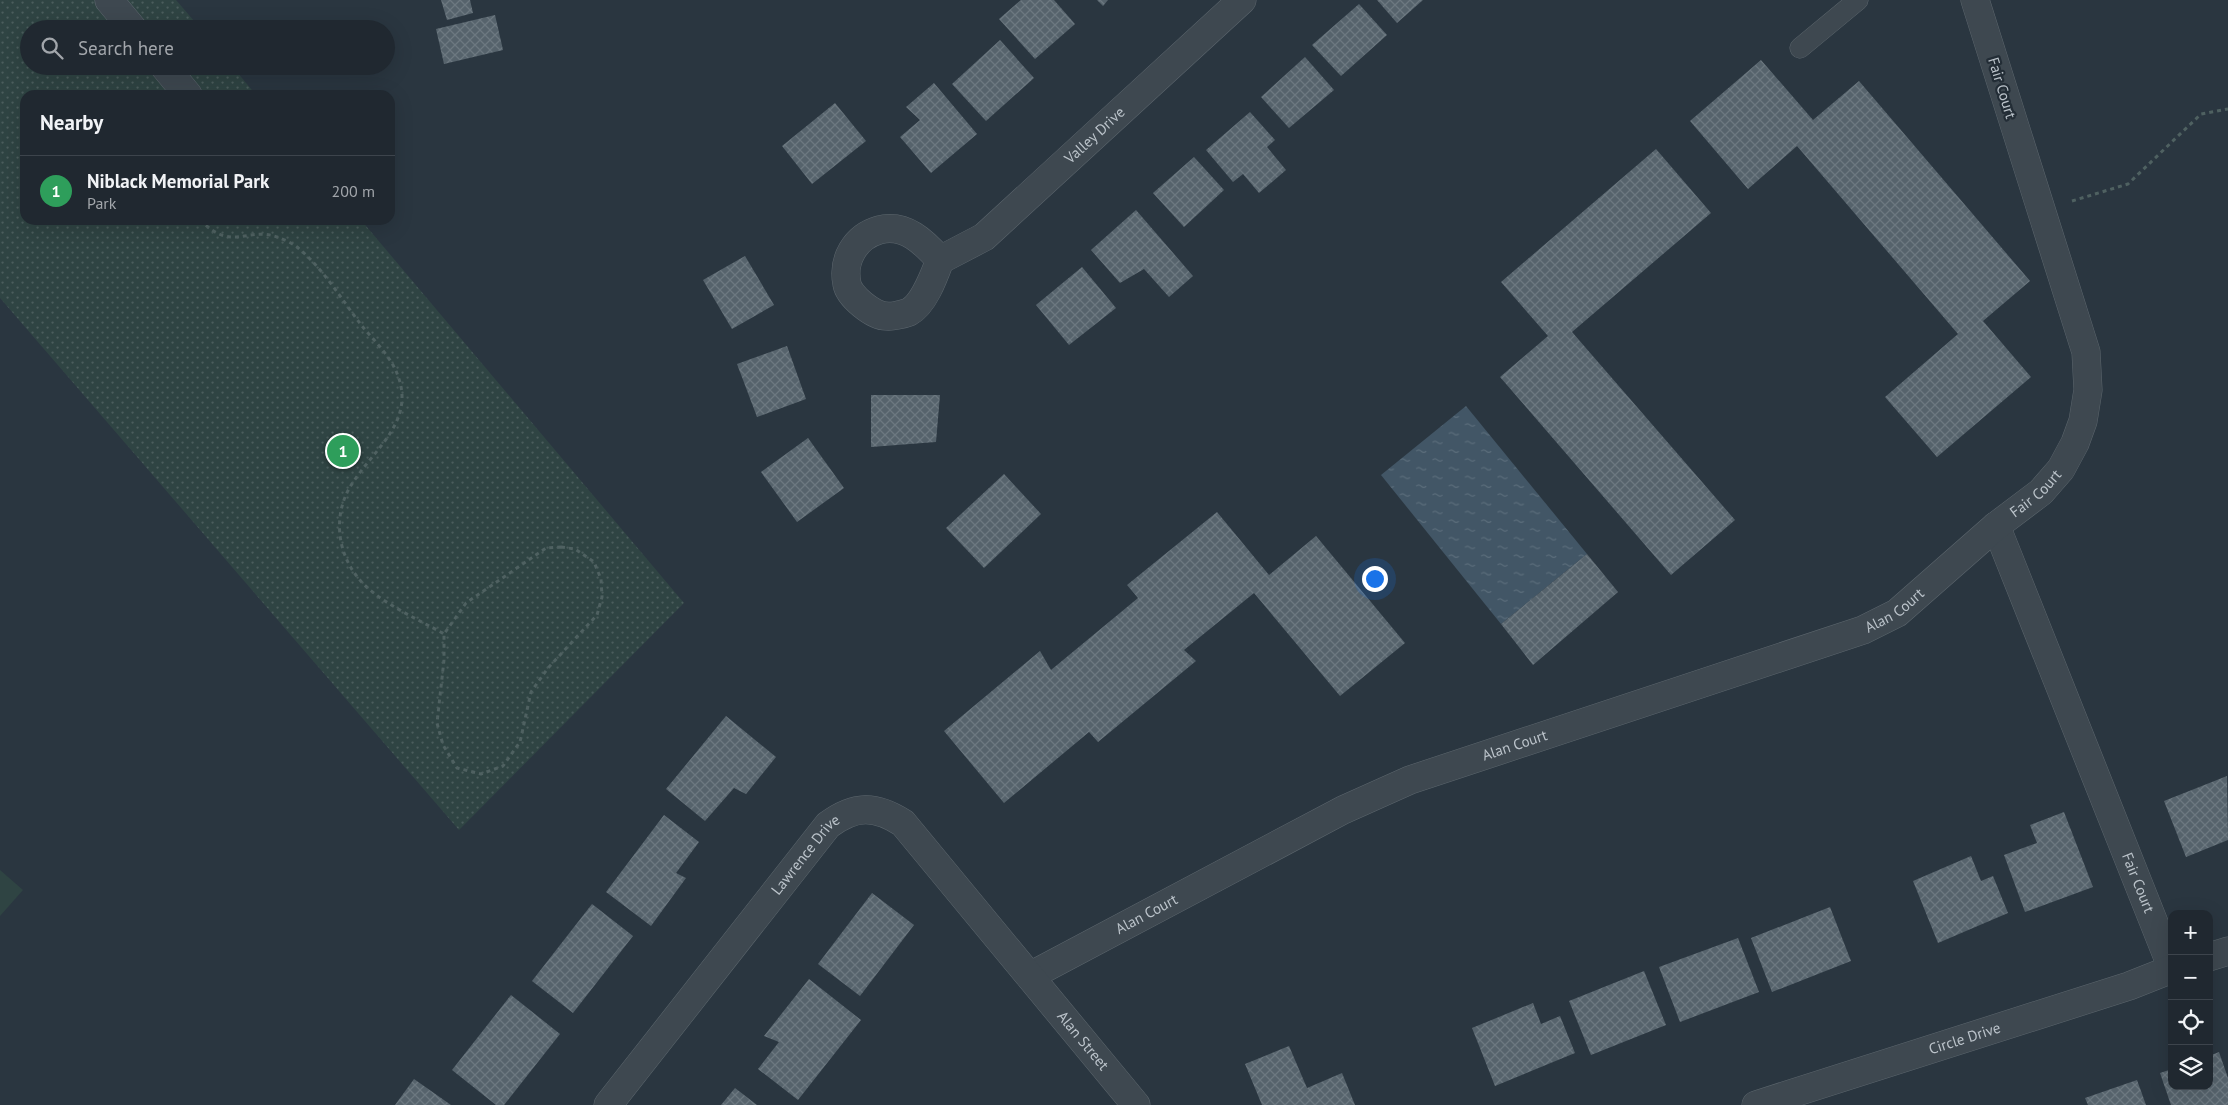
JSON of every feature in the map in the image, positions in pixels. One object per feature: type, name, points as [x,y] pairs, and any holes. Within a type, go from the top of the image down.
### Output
[{"type":"street","points":[[109,0],[126,20]]},
{"type":"street","name":"Valley Drive","points":[[940,260],[984,237],[1242,0]]},
{"type":"street","name":"Fair Court","points":[[1975,0],[2086,352],[2088,390],[2083,421],[2075,443],[2061,469],[2041,492],[1996,526],[2168,959]]},
{"type":"street","points":[[171,75],[184,90]]},
{"type":"street","name":"Alan Court","points":[[1030,976],[1343,810],[1410,780],[1863,630],[1897,613],[1996,526]]},
{"type":"street","name":"Lawrence Drive","points":[[608,1105],[828,825],[842,814],[863,808],[888,813],[904,823],[1030,976]]},
{"type":"street","points":[[2213,956],[2228,951]]},
{"type":"street","name":"Circle Drive","points":[[1756,1105],[2129,986],[2168,971]]},
{"type":"street","name":"Alan Street","points":[[1030,976],[1136,1105]]},
{"type":"lane","points":[[1800,48],[1858,0]]},
{"type":"path","points":[[2042,211],[2128,184],[2201,114],[2228,109]]},
{"type":"path","points":[[205,225],[212,232],[235,238],[262,235],[276,236],[296,246],[312,262],[392,364],[402,387],[402,405],[388,440],[350,487],[339,513],[339,535],[344,554],[358,579],[375,594],[444,634]]},
{"type":"path","points":[[546,548],[576,549],[594,562],[601,579],[602,597],[597,615],[548,668],[532,692],[520,742],[503,766],[481,774],[457,768],[443,745],[439,731],[437,723],[444,660],[444,634],[466,603],[546,548]]},
{"type":"green space","points":[[0,0],[176,0],[193,20],[20,20],[20,75],[239,75],[252,90],[20,90],[20,225],[365,225],[684,603],[459,830],[0,298]]},
{"type":"green space","points":[[0,870],[23,890],[0,916]]},
{"type":"water","points":[[1466,406],[1587,554],[1501,624],[1381,475]]},
{"type":"building","points":[[441,0],[470,0],[473,13],[447,20]]},
{"type":"building","points":[[1021,0],[1054,0],[1075,24],[1035,59],[999,19]]},
{"type":"building","points":[[1097,0],[1108,0],[1103,6]]},
{"type":"building","points":[[1377,0],[1423,0],[1397,23]]},
{"type":"building","points":[[1359,4],[1387,35],[1341,76],[1312,45]]},
{"type":"building","points":[[495,15],[503,50],[444,64],[436,29]]},
{"type":"building","points":[[1000,40],[1034,78],[986,121],[952,84]]},
{"type":"building","points":[[1305,57],[1334,90],[1289,128],[1261,97]]},
{"type":"building","points":[[1761,60],[1813,120],[1859,81],[2030,281],[1983,321],[2031,377],[1937,457],[1885,397],[1958,334],[1797,146],[1748,189],[1690,121]]},
{"type":"building","points":[[934,83],[977,134],[931,173],[900,137],[920,120],[906,107]]},
{"type":"building","points":[[835,103],[866,141],[812,184],[782,146]]},
{"type":"building","points":[[1250,112],[1275,140],[1267,147],[1286,170],[1259,193],[1243,174],[1233,182],[1206,150]]},
{"type":"building","points":[[1656,149],[1711,213],[1572,332],[1735,520],[1671,575],[1500,377],[1548,336],[1501,282]]},
{"type":"building","points":[[1194,157],[1224,190],[1184,227],[1153,193]]},
{"type":"building","points":[[1136,210],[1193,276],[1169,297],[1144,269],[1120,283],[1091,250]]},
{"type":"building","points":[[745,256],[774,305],[732,329],[703,280]]},
{"type":"building","points":[[1082,267],[1116,308],[1069,345],[1036,305]]},
{"type":"building","points":[[787,346],[806,399],[757,417],[737,364]]},
{"type":"building","points":[[871,395],[940,395],[936,442],[871,447]]},
{"type":"building","points":[[808,438],[844,488],[797,522],[761,472]]},
{"type":"building","points":[[1004,474],[1041,514],[984,568],[946,528]]},
{"type":"building","points":[[1217,512],[1269,575],[1316,536],[1405,643],[1340,696],[1254,593],[1184,650],[1196,661],[1098,742],[1089,732],[1004,803],[944,731],[1040,651],[1051,670],[1138,598],[1127,585]]},
{"type":"building","points":[[1587,554],[1618,592],[1533,665],[1501,624]]},
{"type":"building","points":[[726,716],[776,757],[746,794],[734,788],[705,821],[666,789]]},
{"type":"building","points":[[2227,776],[2228,840],[2186,857],[2164,801]]},
{"type":"building","points":[[2064,812],[2093,887],[2025,912],[2004,855],[2037,843],[2030,825]]},
{"type":"building","points":[[664,815],[699,842],[676,873],[686,878],[651,926],[606,892]]},
{"type":"building","points":[[1971,856],[1981,881],[1993,876],[2008,913],[1938,943],[1913,881]]},
{"type":"building","points":[[872,893],[914,925],[860,996],[818,964]]},
{"type":"building","points":[[592,904],[633,936],[573,1013],[532,981]]},
{"type":"building","points":[[1830,907],[1851,961],[1772,992],[1751,938]]},
{"type":"building","points":[[1738,938],[1759,992],[1680,1022],[1659,967]]},
{"type":"building","points":[[1644,971],[1666,1025],[1591,1055],[1569,1001]]},
{"type":"building","points":[[809,979],[861,1020],[798,1100],[758,1069],[779,1042],[764,1036]]},
{"type":"building","points":[[511,995],[560,1034],[504,1105],[496,1105],[452,1070]]},
{"type":"building","points":[[1533,1003],[1541,1024],[1560,1016],[1575,1053],[1495,1086],[1472,1028]]},
{"type":"building","points":[[1289,1046],[1307,1088],[1342,1073],[1355,1105],[1262,1105],[1245,1064]]},
{"type":"building","points":[[2219,1052],[2228,1078],[2228,1105],[2171,1105],[2160,1073],[2168,1070],[2168,1090],[2213,1090],[2213,1054]]},
{"type":"building","points":[[414,1079],[451,1105],[395,1105]]},
{"type":"building","points":[[2137,1080],[2146,1105],[2088,1105],[2085,1098]]},
{"type":"building","points":[[735,1088],[757,1105],[721,1105]]},
{"type":"place","name":"Niblack Memorial Park","points":[[343,451]]}]
